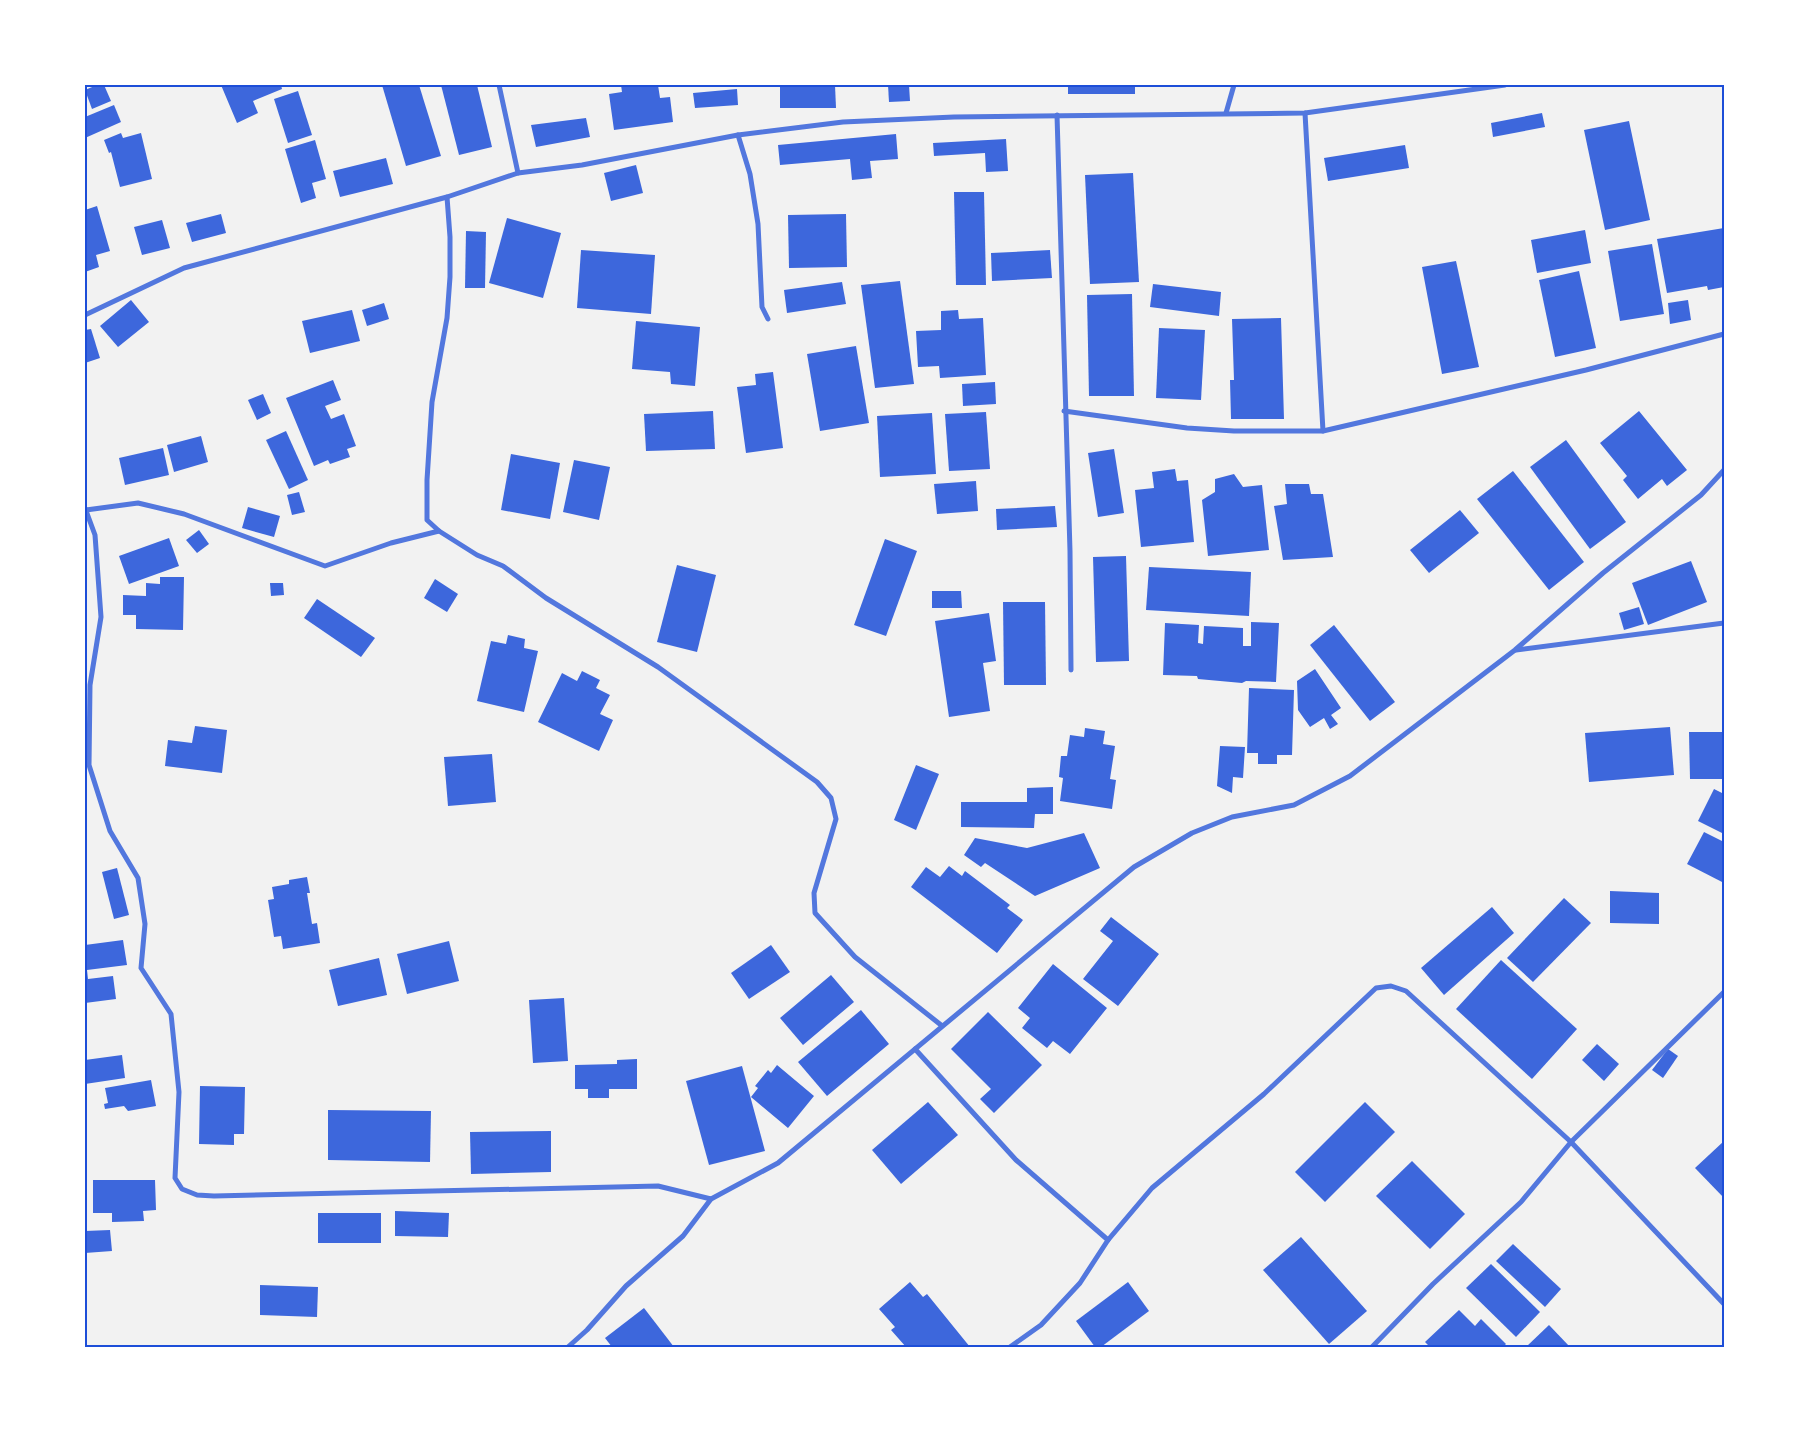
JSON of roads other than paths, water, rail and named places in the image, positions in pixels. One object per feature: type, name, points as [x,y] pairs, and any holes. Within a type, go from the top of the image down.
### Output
[{"type":"street","points":[[499,85],[518,173]]},
{"type":"street","points":[[1226,113],[1234,85]]},
{"type":"street","points":[[85,314],[184,268],[447,197],[518,173],[582,165],[738,135],[843,122],[1057,115],[1305,113],[1505,85]]},
{"type":"street","points":[[1305,113],[1323,430]]},
{"type":"street","points":[[1057,115],[1064,411],[1070,551],[1070,670]]},
{"type":"street","points":[[738,135],[750,174],[758,224],[762,307],[768,319]]},
{"type":"street","points":[[447,197],[450,237],[447,318],[432,402],[427,480],[428,520],[439,532],[503,566],[546,598],[658,667],[818,782],[831,798],[836,819],[814,893],[816,913],[855,957],[941,1025]]},
{"type":"street","points":[[1064,411],[1187,428],[1234,431],[1323,430],[1586,370],[1724,334]]},
{"type":"street","points":[[568,1347],[587,1330],[626,1286],[683,1236],[711,1199],[778,1163],[915,1049],[941,1025],[1134,867],[1192,833],[1232,817],[1294,805],[1350,776],[1515,650],[1603,573],[1701,495],[1724,470]]},
{"type":"street","points":[[439,532],[391,543],[325,566],[184,514],[138,503],[85,509],[95,535],[100,617],[90,685],[89,765],[110,831],[138,878],[146,924],[141,968],[171,1014],[179,1092],[175,1178],[182,1189],[198,1195],[214,1196],[658,1186],[711,1199]]},
{"type":"street","points":[[1515,650],[1724,623]]},
{"type":"street","points":[[1010,1347],[1041,1325],[1080,1283],[1108,1240],[1152,1188],[1264,1094],[1376,988],[1391,986],[1406,991],[1571,1142],[1724,1304]]},
{"type":"street","points":[[1372,1347],[1433,1284],[1521,1202],[1571,1142],[1724,992]]},
{"type":"street","points":[[915,1049],[1016,1160],[1108,1240]]}]
